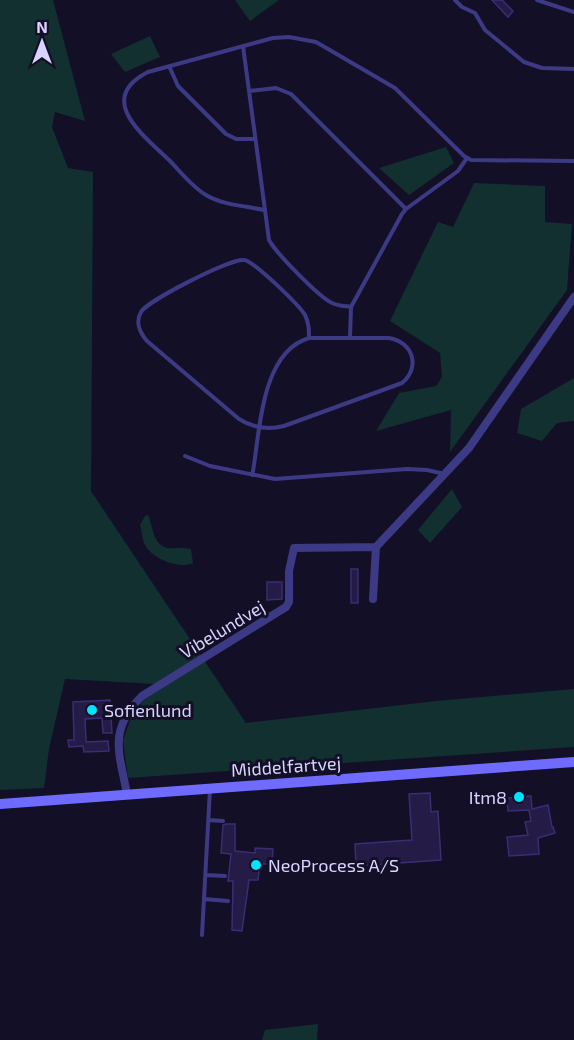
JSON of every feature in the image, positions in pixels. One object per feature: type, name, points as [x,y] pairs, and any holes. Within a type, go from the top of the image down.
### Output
[{"type":"main road","name":"Middelfartvej","points":[[0,804],[574,762]]},
{"type":"street","points":[[373,599],[376,547],[469,448],[574,297]]},
{"type":"street","name":"Vibelundvej","points":[[127,794],[118,745],[119,732],[131,707],[142,696],[286,607],[289,602],[289,571],[294,548],[376,547]]},
{"type":"lane","points":[[455,0],[462,7],[475,13],[486,30],[524,62],[542,68],[574,69]]},
{"type":"lane","points":[[537,0],[574,12]]},
{"type":"lane","points":[[264,210],[223,202],[206,196],[136,128],[125,111],[126,90],[134,79],[148,72],[280,37],[316,42],[396,88],[467,158],[481,161],[574,161]]},
{"type":"lane","points":[[243,46],[269,240],[277,252],[326,300],[351,307]]},
{"type":"lane","points":[[170,66],[178,86],[226,134],[236,139],[255,139]]},
{"type":"lane","points":[[249,91],[276,88],[291,94],[406,209]]},
{"type":"lane","points":[[350,338],[351,307],[406,209],[458,171],[467,158]]},
{"type":"lane","points":[[252,475],[260,428],[269,377],[276,365],[294,345],[309,338],[389,338],[407,346],[412,358],[409,375],[402,383],[284,426],[260,428],[239,419],[147,341],[138,327],[139,315],[157,298],[231,262],[245,260],[257,266],[303,313],[308,323],[309,338]]},
{"type":"lane","points":[[185,456],[210,466],[282,479],[407,469],[446,474]]},
{"type":"lane","points":[[202,935],[210,788]]},
{"type":"lane","points":[[209,820],[224,821]]},
{"type":"lane","points":[[206,875],[225,876]]},
{"type":"lane","points":[[204,899],[228,901]]},
{"type":"green space","points":[[0,0],[53,0],[85,121],[55,112],[52,127],[68,168],[93,172],[91,491],[246,723],[436,701],[574,689],[574,747],[128,778],[123,740],[131,718],[145,698],[162,688],[154,684],[65,679],[49,749],[44,788],[0,790]]},
{"type":"green space","points":[[235,0],[279,0],[250,21]]},
{"type":"green space","points":[[150,36],[160,57],[125,72],[111,54]]},
{"type":"green space","points":[[446,147],[454,163],[409,195],[379,168]]},
{"type":"green space","points":[[474,183],[545,186],[545,222],[572,224],[567,290],[450,452],[451,410],[376,431],[399,393],[436,386],[442,377],[440,353],[390,321],[438,222],[453,227]]},
{"type":"green space","points":[[574,378],[574,421],[557,423],[542,441],[517,433],[521,409]]},
{"type":"green space","points":[[452,489],[462,507],[430,543],[418,530]]},
{"type":"green space","points":[[148,515],[158,543],[167,548],[191,549],[193,563],[181,565],[166,562],[148,550],[140,525]]},
{"type":"green space","points":[[318,1024],[317,1040],[262,1040],[265,1030]]},
{"type":"building","points":[[492,0],[502,0],[513,11],[508,17]]},
{"type":"building","points":[[351,569],[358,569],[358,603],[351,603]]},
{"type":"building","points":[[267,582],[282,582],[282,599],[267,600]]},
{"type":"building","name":"Sofienlund","points":[[110,700],[112,733],[103,733],[102,718],[85,719],[86,742],[108,741],[109,751],[84,752],[83,746],[69,747],[68,740],[74,740],[73,702]]},
{"type":"building","points":[[430,793],[431,812],[438,811],[441,860],[356,866],[355,844],[412,840],[409,794]]},
{"type":"building","points":[[531,796],[532,809],[548,805],[555,833],[538,838],[539,854],[509,856],[507,837],[528,835],[525,822],[531,821],[529,810],[508,811],[507,798]]},
{"type":"building","points":[[235,824],[235,851],[255,853],[255,848],[273,849],[272,864],[260,864],[258,880],[249,880],[242,931],[232,930],[233,881],[228,881],[231,854],[221,853],[223,825]]},
{"type":"place","name":"Sofienlund","points":[[92,710]]},
{"type":"place","name":"Itm8","points":[[519,797]]},
{"type":"place","name":"NeoProcess A/S","points":[[256,865]]}]
